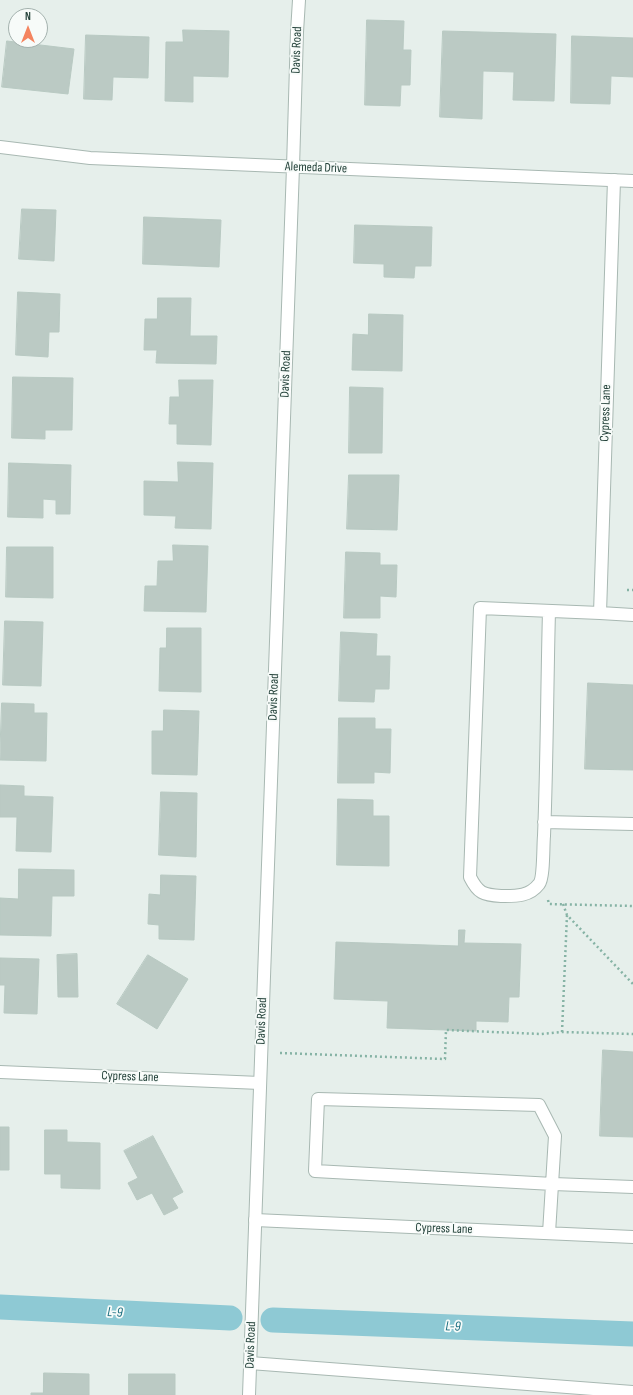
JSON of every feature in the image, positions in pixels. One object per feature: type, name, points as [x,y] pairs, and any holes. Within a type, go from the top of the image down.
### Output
[{"type":"street","name":"Davis Road","points":[[249,1395],[297,32],[300,0]]},
{"type":"street","name":"Alemeda Drive","points":[[0,147],[90,158],[633,181]]},
{"type":"street","name":"Cypress Lane","points":[[600,613],[614,180]]},
{"type":"street","points":[[548,611],[543,870],[540,883],[529,893],[516,896],[489,896],[476,889],[470,877],[480,608],[600,613],[633,615]]},
{"type":"street","points":[[544,822],[633,824]]},
{"type":"street","name":"Cypress Lane","points":[[0,1072],[260,1083]]},
{"type":"street","points":[[549,1233],[553,1184],[555,1136],[539,1105],[318,1099],[315,1171],[553,1184],[633,1187]]},
{"type":"street","name":"Cypress Lane","points":[[255,1220],[633,1237]]},
{"type":"street","points":[[250,1364],[633,1392]]},
{"type":"path","points":[[627,590],[633,590]]},
{"type":"path","points":[[540,883],[549,904],[633,906]]},
{"type":"path","points":[[562,1032],[567,915],[563,904]]},
{"type":"path","points":[[567,915],[633,984]]},
{"type":"path","points":[[261,1053],[445,1059],[446,1030],[541,1034],[562,1032],[633,1034]]},
{"type":"building","points":[[367,20],[404,21],[403,50],[411,50],[410,85],[401,85],[400,106],[365,105]]},
{"type":"building","points":[[183,30],[229,31],[228,77],[193,76],[193,102],[165,101],[166,42],[183,42]]},
{"type":"building","points":[[443,31],[556,34],[554,101],[513,100],[514,72],[483,71],[482,119],[440,117]]},
{"type":"building","points":[[86,35],[149,37],[148,78],[113,77],[112,100],[84,99]]},
{"type":"building","points":[[572,36],[633,38],[633,77],[611,76],[610,104],[571,103]]},
{"type":"building","points":[[7,41],[8,48],[48,48],[48,46],[74,49],[68,94],[2,87]]},
{"type":"building","points":[[22,209],[56,210],[54,261],[19,259]]},
{"type":"building","points":[[144,217],[221,220],[219,267],[143,264]]},
{"type":"building","points":[[355,225],[432,227],[431,266],[415,266],[414,278],[384,277],[384,264],[354,263]]},
{"type":"building","points":[[18,292],[60,294],[59,332],[49,332],[48,357],[16,355]]},
{"type":"building","points":[[158,298],[191,298],[190,336],[217,336],[216,364],[156,363],[157,350],[144,350],[145,319],[157,319]]},
{"type":"building","points":[[369,314],[403,315],[402,371],[352,370],[353,334],[368,335]]},
{"type":"building","points":[[13,377],[73,378],[72,430],[45,430],[45,439],[12,438]]},
{"type":"building","points":[[179,380],[213,380],[211,445],[177,444],[177,424],[169,424],[170,397],[179,397]]},
{"type":"building","points":[[350,387],[383,388],[382,453],[349,453]]},
{"type":"building","points":[[178,462],[213,463],[211,529],[175,528],[176,516],[144,515],[144,481],[178,482]]},
{"type":"building","points":[[9,463],[71,465],[70,514],[56,514],[56,500],[43,499],[43,518],[8,517]]},
{"type":"building","points":[[349,475],[399,475],[397,530],[347,529]]},
{"type":"building","points":[[173,545],[208,546],[206,612],[144,611],[145,586],[157,586],[158,561],[173,561]]},
{"type":"building","points":[[7,547],[53,547],[53,598],[6,597]]},
{"type":"building","points":[[346,552],[380,553],[380,565],[397,565],[396,597],[380,596],[380,618],[344,618]]},
{"type":"building","points":[[5,621],[43,622],[41,686],[3,685]]},
{"type":"building","points":[[167,628],[201,628],[201,692],[159,691],[160,648],[166,648]]},
{"type":"building","points":[[341,632],[377,634],[376,656],[390,656],[389,689],[375,689],[374,702],[339,701]]},
{"type":"building","points":[[588,683],[633,685],[633,770],[585,769]]},
{"type":"building","points":[[2,703],[34,704],[34,713],[47,713],[46,761],[0,760]]},
{"type":"building","points":[[164,710],[199,711],[197,775],[152,774],[152,731],[163,731]]},
{"type":"building","points":[[339,718],[375,718],[375,729],[391,729],[390,773],[374,772],[374,783],[338,783]]},
{"type":"building","points":[[0,785],[24,786],[24,796],[53,797],[51,852],[16,851],[17,817],[0,817]]},
{"type":"building","points":[[161,792],[197,793],[196,857],[159,855]]},
{"type":"building","points":[[338,799],[373,800],[373,816],[389,816],[389,866],[337,865]]},
{"type":"building","points":[[19,869],[74,870],[74,896],[52,896],[51,936],[0,935],[0,898],[18,899]]},
{"type":"building","points":[[161,875],[196,876],[194,940],[159,939],[159,925],[148,924],[149,894],[160,895]]},
{"type":"building","points":[[459,930],[465,930],[464,943],[521,944],[519,997],[509,997],[508,1022],[476,1021],[476,1031],[387,1028],[388,1001],[334,999],[336,942],[458,946]]},
{"type":"building","points":[[77,954],[78,997],[58,997],[57,955]]},
{"type":"building","points":[[148,955],[188,979],[157,1029],[117,1004]]},
{"type":"building","points":[[0,958],[39,959],[37,1014],[4,1013],[5,985],[0,985]]},
{"type":"building","points":[[603,1050],[633,1052],[633,1137],[600,1136]]},
{"type":"building","points":[[0,1127],[9,1127],[9,1170],[0,1170]]},
{"type":"building","points":[[45,1130],[67,1130],[67,1142],[100,1143],[100,1189],[61,1188],[61,1174],[45,1174]]},
{"type":"building","points":[[153,1136],[183,1192],[172,1198],[178,1208],[164,1215],[152,1193],[137,1200],[128,1183],[138,1178],[124,1151]]},
{"type":"building","points":[[44,1373],[89,1374],[89,1395],[31,1395],[31,1393],[43,1393]]},
{"type":"building","points":[[129,1374],[175,1374],[175,1395],[129,1395]]},
{"type":"waterway","name":"L-9","points":[[0,1307],[230,1318]]},
{"type":"waterway","name":"L-9","points":[[273,1320],[633,1334]]}]
